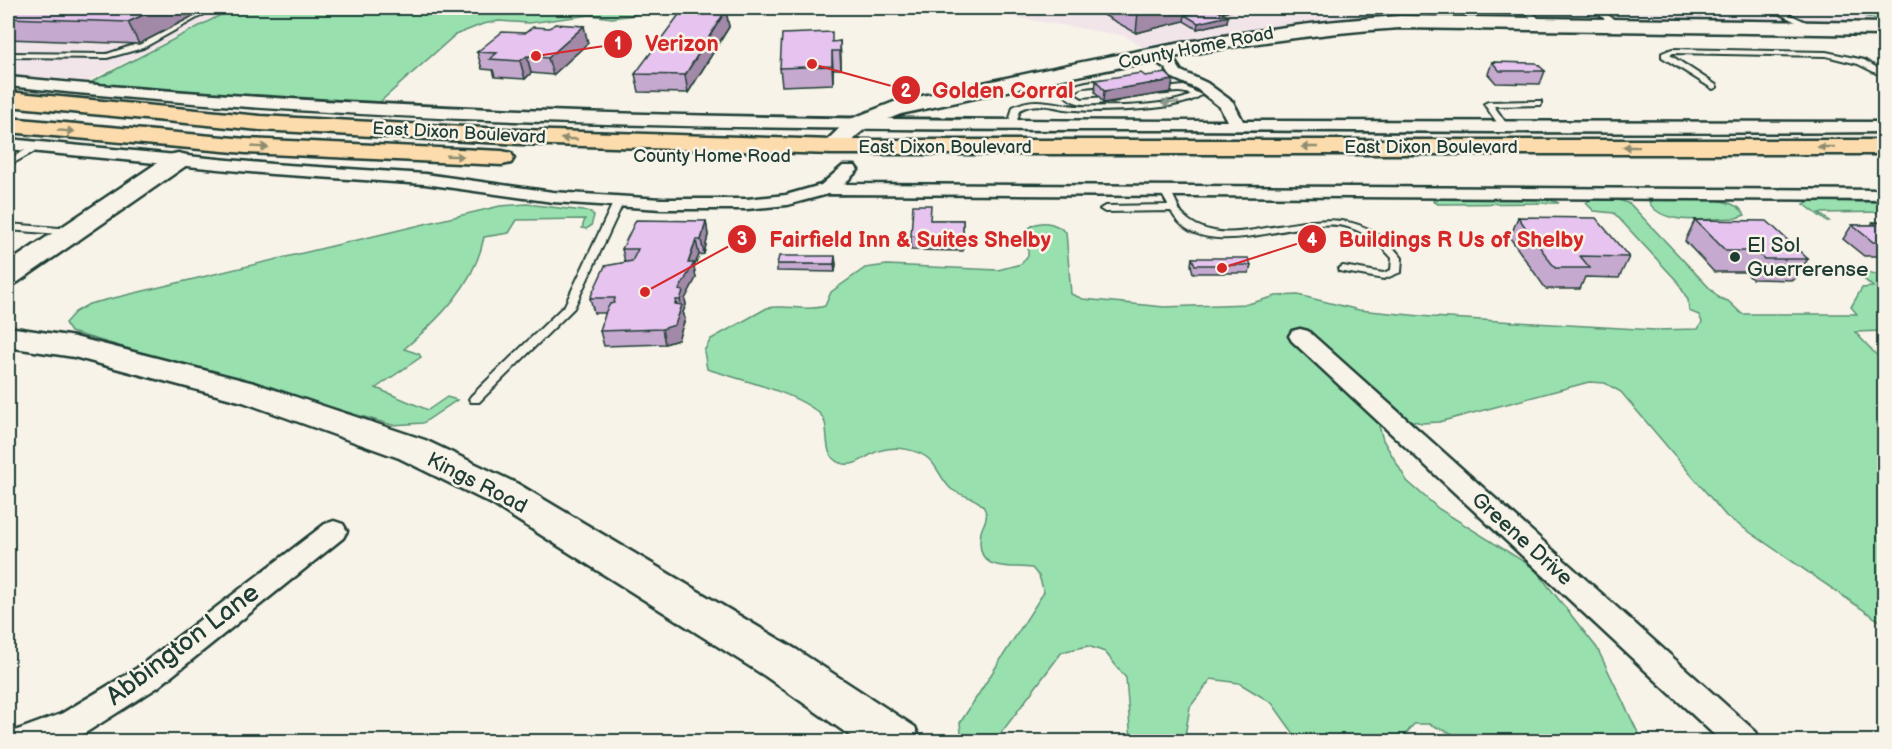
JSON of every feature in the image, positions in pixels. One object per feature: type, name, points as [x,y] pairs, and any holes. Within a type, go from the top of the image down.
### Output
[{"type":"highway","name":"East Dixon Boulevard","points":[[8,99],[260,123],[521,137],[832,147],[1884,147]]},
{"type":"highway","name":"East Dixon Boulevard","points":[[8,125],[246,146],[849,170],[1884,170]]},
{"type":"highway","name":"County Home Road","points":[[562,160],[603,155],[804,156],[823,153],[832,147]]},
{"type":"highway","points":[[849,170],[864,158],[882,156],[1189,154],[1213,147]]},
{"type":"street","name":"County Home Road","points":[[832,147],[856,125],[894,110],[941,98],[1252,36],[1338,25],[1535,16],[1617,25],[1884,29]]},
{"type":"street","points":[[1154,55],[1170,65],[1172,76],[1202,86],[1227,105],[1237,126]]},
{"type":"street","name":"East Dixon Boulevard","points":[[8,82],[155,97],[254,104],[541,117],[856,125],[1884,127]]},
{"type":"street","name":"East Dixon Boulevard","points":[[8,144],[272,169],[440,180],[544,196],[618,203],[695,205],[756,203],[803,197],[827,189],[1168,200],[1884,195]]},
{"type":"street","points":[[8,276],[178,160]]},
{"type":"street","name":"East Dixon Boulevard","points":[[827,189],[849,170]]},
{"type":"street","name":"Greene Drive","points":[[1300,336],[1745,741]]},
{"type":"street","name":"Kings Road","points":[[8,337],[75,347],[254,394],[412,449],[505,494],[781,663],[898,741]]},
{"type":"street","name":"Abbington Lane","points":[[22,741],[71,725],[147,678],[334,531]]},
{"type":"lane","points":[[8,56],[92,58],[120,53],[140,46],[212,8]]},
{"type":"lane","points":[[1595,8],[1617,25]]},
{"type":"lane","points":[[1771,8],[1816,28]]},
{"type":"lane","points":[[1713,87],[1665,55],[1667,52],[1826,54],[1861,62],[1884,75]]},
{"type":"lane","points":[[1122,81],[1073,88],[1068,91],[1068,96],[1082,102],[1130,95]]},
{"type":"lane","points":[[1012,126],[1016,109],[1029,104],[1101,108],[1178,103],[1190,100],[1197,95],[1184,88],[1151,92]]},
{"type":"lane","points":[[1504,126],[1488,104],[1538,102]]},
{"type":"lane","points":[[8,163],[36,147]]},
{"type":"lane","points":[[1105,209],[1168,200],[1179,218],[1197,230],[1220,237],[1238,237],[1314,223],[1335,222],[1353,225],[1369,232],[1390,249],[1397,258],[1396,272],[1384,276],[1343,269]]},
{"type":"lane","points":[[475,399],[570,306],[618,203]]},
{"type":"lane","points":[[8,227],[73,232]]},
{"type":"shaded area","points":[[8,8],[232,8],[84,83],[68,85],[8,78]]},
{"type":"shaded area","points":[[961,8],[1838,8],[1884,22],[1884,29],[1400,22],[1154,55],[1125,36]]},
{"type":"green space","points":[[234,8],[654,8],[634,15],[612,18],[590,15],[529,23],[499,21],[483,24],[455,35],[372,109],[76,90]]},
{"type":"green space","points":[[1838,8],[1884,8],[1884,22]]},
{"type":"green space","points":[[1436,198],[1545,198],[1559,203],[1438,204],[1433,201]]},
{"type":"green space","points":[[1591,199],[1616,199],[1630,204],[1719,298],[1728,301],[1742,314],[1857,314],[1851,307],[1862,288],[1873,287],[1851,268],[1884,276],[1884,331],[1855,332],[1884,363],[1884,624],[1726,516],[1621,392],[1605,383],[1589,382],[1439,422],[1422,423],[1399,418],[1379,426],[1383,440],[1407,481],[1439,509],[1534,568],[1597,648],[1642,741],[1470,741],[1429,724],[1414,724],[1400,741],[1299,741],[1272,703],[1239,683],[1211,679],[1190,707],[1184,741],[1131,741],[1126,678],[1105,652],[1088,646],[1062,652],[995,741],[962,741],[960,723],[1044,592],[1039,576],[1032,568],[1003,566],[987,561],[980,545],[986,516],[983,506],[951,489],[933,463],[925,456],[907,449],[894,448],[877,452],[852,464],[840,463],[830,454],[824,420],[811,407],[783,393],[707,369],[704,351],[711,339],[767,308],[825,306],[831,292],[865,268],[887,265],[998,270],[1021,264],[1028,256],[1028,229],[1042,223],[1052,224],[1066,232],[1071,294],[1083,299],[1164,307],[1248,304],[1276,296],[1298,295],[1359,310],[1431,317],[1655,330],[1698,329],[1702,322],[1699,315],[1689,311],[1688,300],[1677,281],[1614,213],[1594,211],[1586,203]]},
{"type":"green space","points":[[1656,199],[1718,200],[1739,208],[1745,215],[1736,218],[1714,219],[1676,218],[1656,210],[1649,202]]},
{"type":"green space","points":[[1811,201],[1884,202],[1884,212],[1819,213],[1829,221],[1826,221],[1804,204]]},
{"type":"green space","points":[[527,204],[591,212],[594,216],[591,226],[586,229],[582,228],[585,219],[517,220],[509,233],[484,237],[473,270],[454,299],[404,349],[419,354],[421,357],[376,388],[428,410],[447,397],[457,400],[423,423],[392,425],[71,332],[65,323],[75,312],[89,304],[500,206]]},
{"type":"building","points":[[8,8],[158,8],[128,22],[8,18]]},
{"type":"building","points":[[1131,8],[1156,8],[1138,12]]},
{"type":"building","points":[[705,9],[726,10],[685,75],[635,74],[681,12]]},
{"type":"building","points":[[1214,9],[1228,16],[1198,23],[1185,15]]},
{"type":"building","points":[[555,24],[584,26],[548,58],[527,56],[520,61],[490,59],[497,53],[477,52],[502,32],[525,33],[533,27],[550,28]]},
{"type":"building","points":[[832,32],[832,42],[840,41],[840,51],[832,51],[832,66],[780,68],[782,34]]},
{"type":"building","points":[[1492,62],[1536,63],[1545,71],[1500,71]]},
{"type":"building","points":[[1141,73],[1145,76],[1166,73],[1173,80],[1104,91],[1096,80]]},
{"type":"building","points":[[913,205],[931,205],[930,220],[963,220],[963,237],[911,236]]},
{"type":"building","points":[[1518,217],[1596,218],[1629,257],[1580,256],[1590,268],[1555,268]]},
{"type":"building","points":[[636,220],[706,221],[701,240],[696,240],[688,263],[694,263],[679,290],[683,291],[680,300],[676,300],[675,304],[682,305],[675,325],[662,329],[600,331],[606,311],[610,304],[614,303],[615,298],[590,298],[605,266],[632,261],[638,249],[622,249]]},
{"type":"building","points":[[1695,220],[1767,221],[1808,259],[1764,259],[1757,251],[1726,251]]},
{"type":"building","points":[[1873,222],[1884,223],[1884,242],[1873,242],[1852,225],[1876,225]]},
{"type":"building","points":[[779,256],[835,256],[834,264],[777,264]]},
{"type":"building","points":[[1192,258],[1248,258],[1251,265],[1195,265]]},
{"type":"place","name":"Verizon","points":[[536,56]]},
{"type":"place","name":"Golden Corral","points":[[812,64]]},
{"type":"place","name":"El Sol Guerrerense","points":[[1735,257]]},
{"type":"place","name":"Buildings R Us of Shelby","points":[[1222,268]]},
{"type":"place","name":"Fairfield Inn & Suites Shelby","points":[[645,292]]}]
